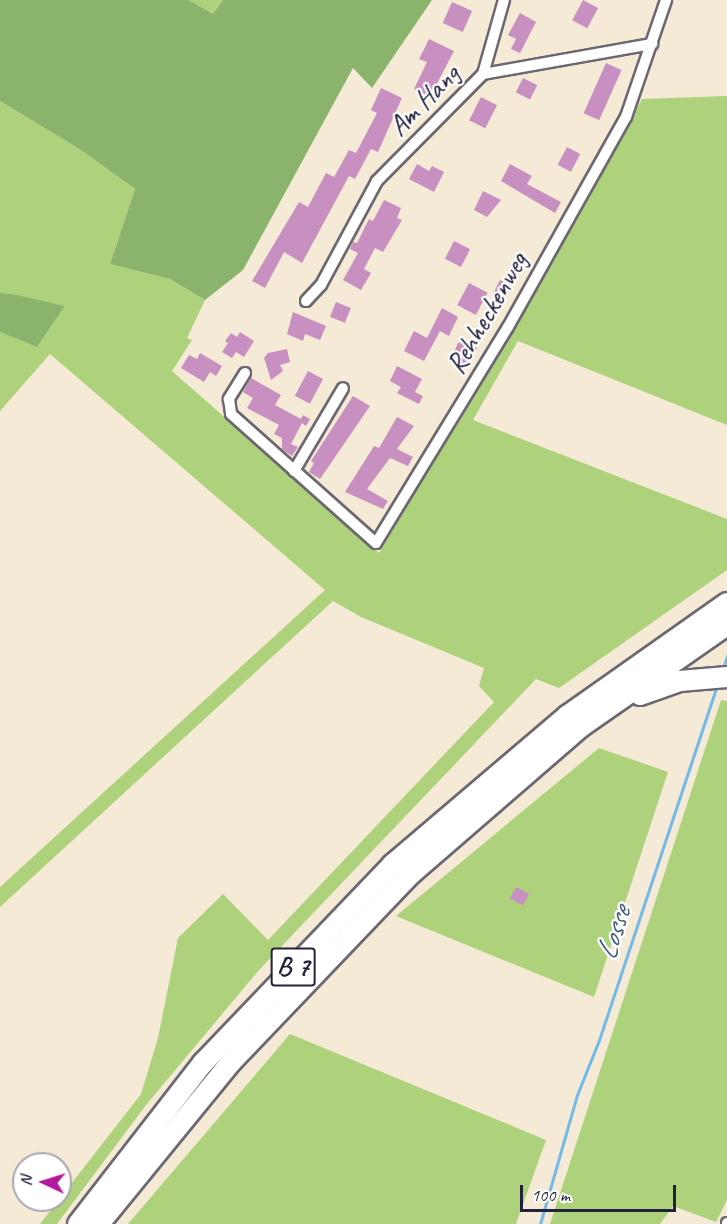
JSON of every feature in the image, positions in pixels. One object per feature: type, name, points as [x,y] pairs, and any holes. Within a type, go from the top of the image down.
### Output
[{"type":"highway","name":"B 7","points":[[99,1224],[232,1061],[346,940],[468,822],[604,710],[710,636],[724,612]]},
{"type":"highway","name":"B 7","points":[[78,1224],[203,1063],[393,865],[538,739],[724,612]]},
{"type":"highway","points":[[604,710],[660,686],[697,678],[727,677]]},
{"type":"street","points":[[483,74],[504,0]]},
{"type":"street","name":"Rehheckenweg","points":[[245,373],[229,399],[231,414],[376,543],[508,327],[626,117],[666,0]]},
{"type":"street","name":"Am Hang","points":[[306,301],[321,285],[377,181],[483,74],[652,44]]},
{"type":"street","points":[[294,471],[343,388]]},
{"type":"green space","points":[[0,0],[189,0],[213,14],[223,0],[432,0],[372,88],[353,68],[243,270],[205,300],[170,279],[110,264],[135,189],[81,150],[0,101]]},
{"type":"green space","points":[[189,0],[223,0],[213,14]]},
{"type":"green space","points":[[727,96],[727,425],[518,341],[473,420],[727,519],[727,570],[559,688],[536,679],[259,970],[146,1105],[72,1204],[72,1183],[141,1094],[158,1038],[178,938],[223,894],[268,940],[494,702],[479,686],[484,668],[361,617],[333,601],[0,907],[0,887],[325,590],[50,354],[0,411],[0,332],[37,347],[65,306],[0,293],[0,101],[81,150],[135,189],[110,264],[170,279],[205,300],[187,338],[192,340],[172,371],[379,553],[516,324],[642,99]]},
{"type":"green space","points":[[0,293],[65,306],[37,347],[0,332]]},
{"type":"green space","points":[[721,700],[727,701],[727,1200],[716,1222],[673,1206],[660,1224],[550,1224]]},
{"type":"green space","points":[[599,748],[668,772],[594,997],[396,916]]},
{"type":"green space","points":[[290,1034],[546,1140],[516,1224],[128,1224]]},
{"type":"green space","points":[[49,1212],[66,1212],[57,1224],[40,1224]]},
{"type":"building","points":[[583,0],[598,8],[587,28],[572,20]]},
{"type":"building","points":[[452,2],[472,11],[463,32],[443,23]]},
{"type":"building","points":[[520,13],[536,22],[520,53],[511,49],[516,39],[508,35]]},
{"type":"building","points":[[429,39],[454,51],[430,97],[414,89],[427,62],[419,59]]},
{"type":"building","points":[[606,63],[622,70],[599,120],[584,113]]},
{"type":"building","points":[[523,78],[537,85],[530,100],[516,92]]},
{"type":"building","points":[[381,88],[402,98],[378,152],[371,149],[355,179],[349,176],[302,263],[284,252],[265,288],[252,281],[299,202],[308,207],[326,173],[334,177],[349,150],[356,153],[377,113],[371,110]]},
{"type":"building","points":[[481,97],[497,105],[485,128],[469,120]]},
{"type":"building","points":[[567,147],[580,154],[571,172],[558,165]]},
{"type":"building","points":[[417,164],[429,171],[432,166],[444,172],[434,192],[409,179]]},
{"type":"building","points":[[510,164],[532,176],[527,184],[561,202],[555,213],[501,181]]},
{"type":"building","points":[[483,191],[501,200],[487,217],[474,210]]},
{"type":"building","points":[[384,200],[401,208],[397,218],[402,220],[383,252],[375,248],[364,269],[371,273],[361,290],[343,280],[358,253],[350,249],[353,242],[357,243],[369,219],[373,221]]},
{"type":"building","points":[[454,241],[470,249],[461,267],[445,259]]},
{"type":"building","points":[[500,280],[512,286],[505,298],[494,292]]},
{"type":"building","points":[[469,283],[488,293],[476,315],[457,305]]},
{"type":"building","points":[[336,302],[351,308],[345,323],[330,317]]},
{"type":"building","points":[[442,308],[458,317],[449,336],[440,331],[424,361],[404,351],[414,331],[427,338]]},
{"type":"building","points":[[293,312],[326,326],[320,340],[305,334],[303,341],[287,334]]},
{"type":"building","points":[[240,332],[254,341],[244,357],[236,352],[232,358],[222,352],[228,343],[225,341],[231,333],[237,337]]},
{"type":"building","points":[[464,341],[477,348],[468,366],[451,358],[458,343]]},
{"type":"building","points":[[287,349],[290,362],[280,365],[283,371],[271,380],[264,358],[268,353]]},
{"type":"building","points":[[200,353],[222,366],[216,376],[210,372],[204,382],[181,368],[189,355],[197,359]]},
{"type":"building","points":[[397,366],[422,379],[415,392],[423,396],[419,404],[397,393],[401,387],[390,381]]},
{"type":"building","points":[[308,371],[323,379],[310,404],[295,396]]},
{"type":"building","points":[[251,378],[281,395],[275,405],[301,419],[303,415],[310,419],[306,426],[302,423],[291,444],[298,447],[292,456],[282,449],[282,438],[274,434],[279,425],[247,408],[253,398],[243,392]]},
{"type":"building","points":[[353,396],[370,406],[320,479],[309,472],[314,463],[311,461]]},
{"type":"building","points":[[397,417],[414,426],[397,449],[413,457],[408,466],[390,458],[367,489],[388,501],[383,509],[345,492],[374,446],[379,448]]},
{"type":"building","points":[[516,887],[529,894],[523,906],[510,898]]},
{"type":"waterway","name":"Losse","points":[[723,669],[727,656]]},
{"type":"waterway","name":"Losse","points":[[540,1224],[577,1095],[599,1040],[717,686]]}]
